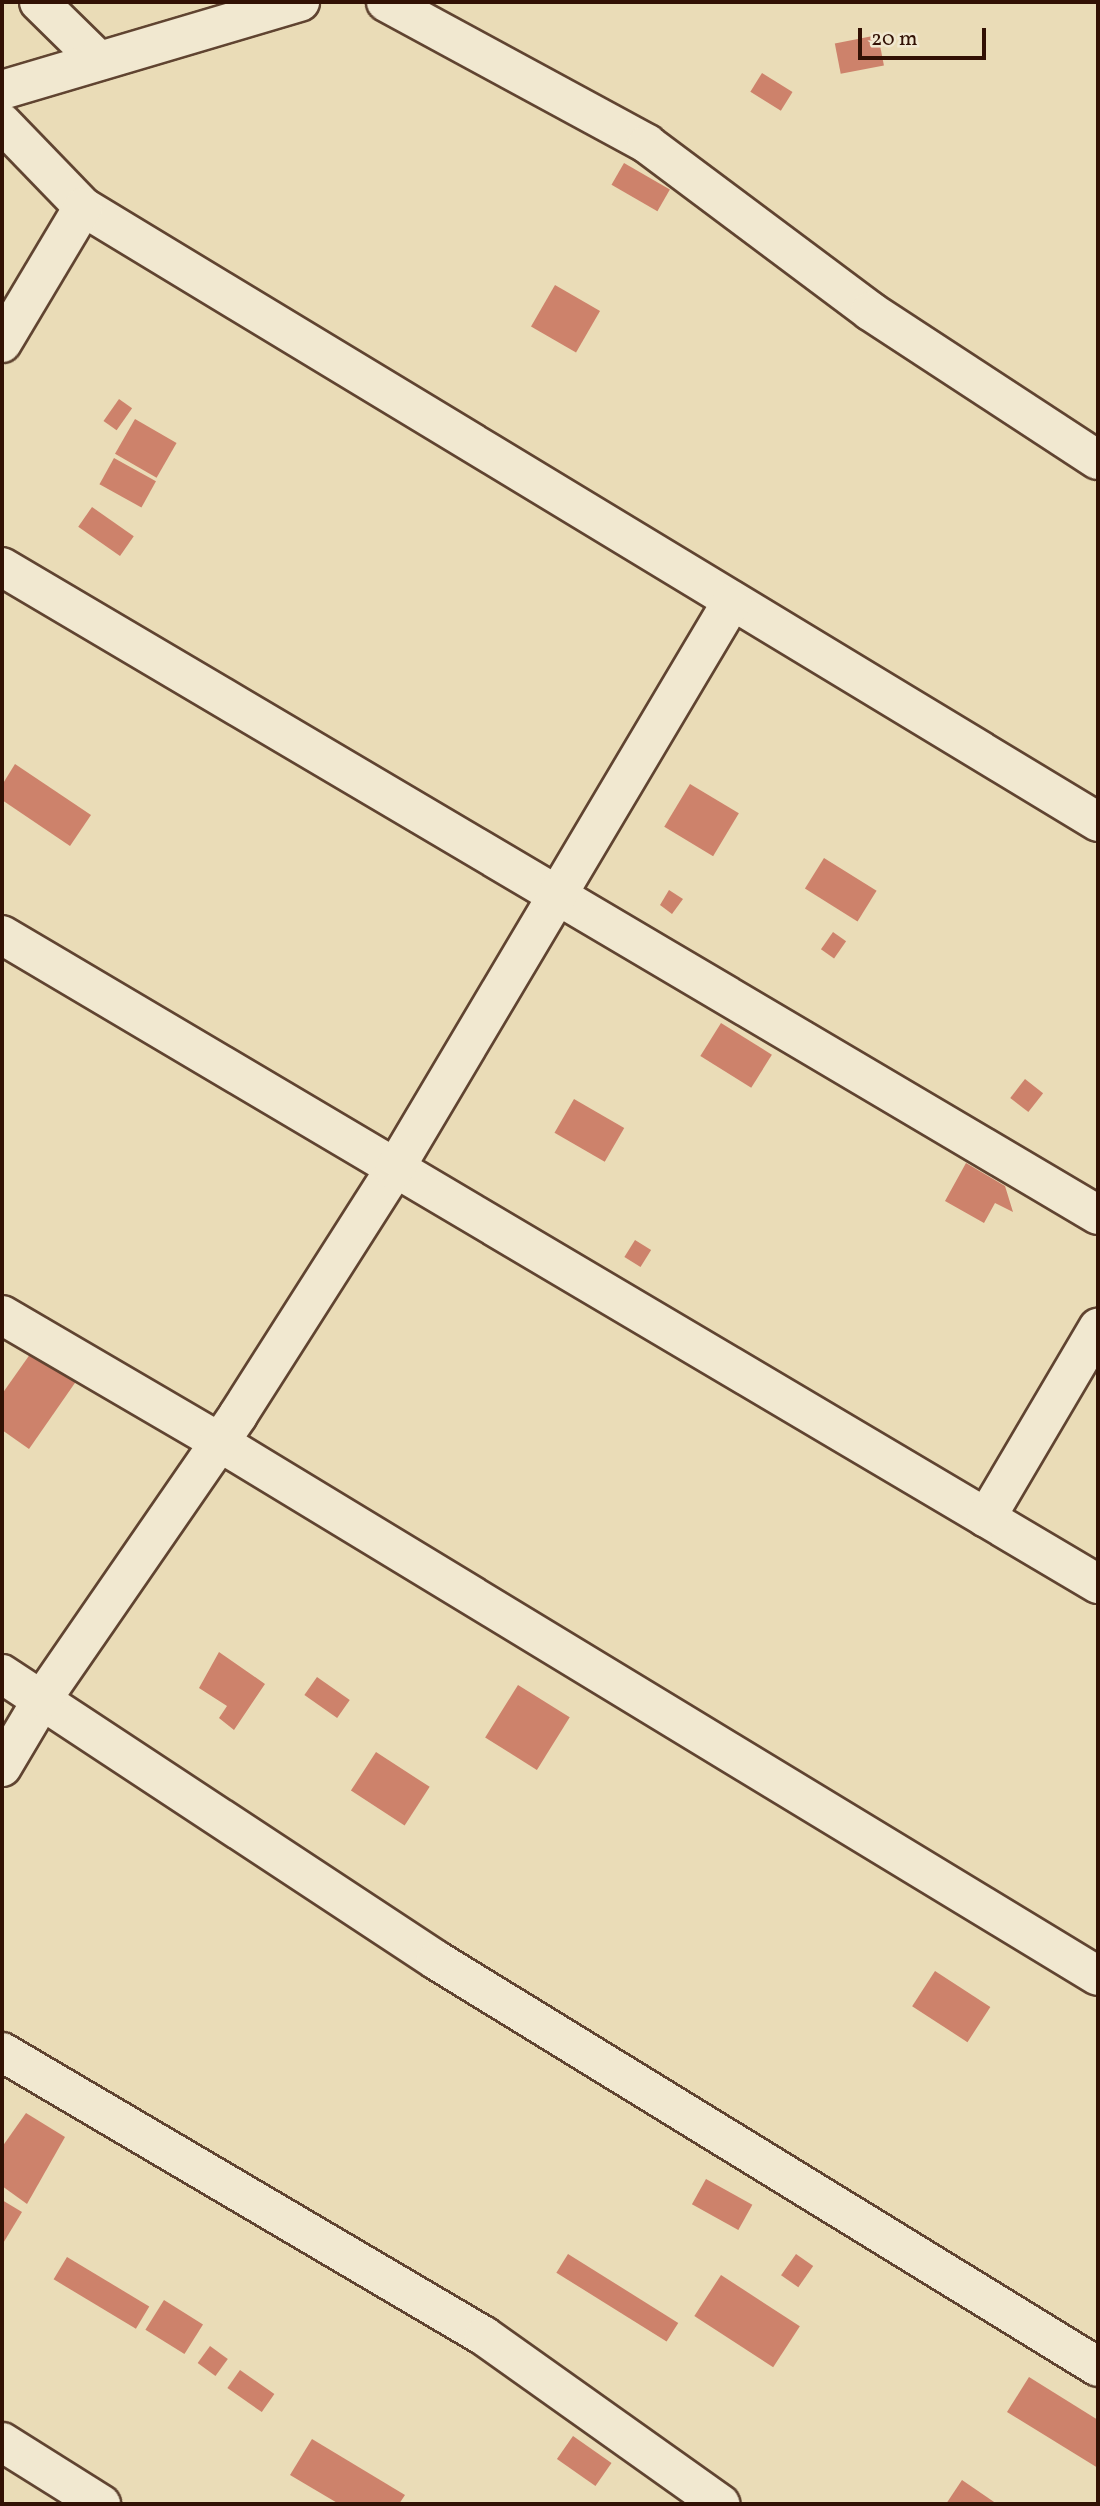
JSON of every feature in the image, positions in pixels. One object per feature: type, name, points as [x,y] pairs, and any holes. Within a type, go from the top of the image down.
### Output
[{"type":"street","points":[[39,2],[99,61]]},
{"type":"street","points":[[2,90],[300,2]]},
{"type":"street","points":[[386,2],[647,144],[870,310],[1098,460]]},
{"type":"street","points":[[2,123],[83,207],[1098,822]]},
{"type":"street","points":[[2,343],[83,207]]},
{"type":"street","points":[[2,567],[1098,1215]]},
{"type":"street","points":[[2,1767],[43,1698],[219,1442],[394,1170],[732,601]]},
{"type":"street","points":[[2,935],[394,1170],[1098,1584]]},
{"type":"street","points":[[2,1315],[219,1442],[1098,1976]]},
{"type":"street","points":[[986,1518],[1098,1328]]},
{"type":"street","points":[[2,1674],[43,1698],[436,1960],[1098,2367]]},
{"type":"street","points":[[2,2052],[484,2336],[720,2504]]},
{"type":"street","points":[[2,2442],[101,2504]]},
{"type":"building","points":[[878,35],[884,65],[841,74],[835,43]]},
{"type":"building","points":[[762,73],[793,92],[781,111],[750,92]]},
{"type":"building","points":[[624,163],[670,190],[657,211],[612,185]]},
{"type":"building","points":[[555,285],[600,311],[576,353],[531,327]]},
{"type":"building","points":[[119,399],[132,408],[117,430],[104,421]]},
{"type":"building","points":[[135,419],[177,443],[157,478],[115,454]]},
{"type":"building","points":[[114,458],[156,481],[141,508],[99,484]]},
{"type":"building","points":[[92,507],[134,536],[120,556],[78,527]]},
{"type":"building","points":[[15,764],[91,815],[70,846],[2,800],[2,785]]},
{"type":"building","points":[[690,784],[739,813],[713,856],[664,827]]},
{"type":"building","points":[[824,858],[877,891],[858,921],[805,889]]},
{"type":"building","points":[[669,890],[683,899],[672,914],[660,905]]},
{"type":"building","points":[[833,932],[846,941],[834,958],[821,949]]},
{"type":"building","points":[[721,1023],[772,1055],[751,1088],[700,1056]]},
{"type":"building","points":[[1025,1079],[1043,1093],[1028,1112],[1010,1098]]},
{"type":"building","points":[[574,1099],[624,1128],[605,1162],[554,1133]]},
{"type":"building","points":[[966,1163],[1005,1186],[1013,1212],[995,1203],[984,1223],[945,1201]]},
{"type":"building","points":[[635,1240],[651,1250],[641,1267],[624,1257]]},
{"type":"building","points":[[33,1350],[77,1380],[29,1449],[2,1430],[2,1394]]},
{"type":"building","points":[[219,1652],[265,1684],[234,1730],[219,1718],[227,1706],[199,1688]]},
{"type":"building","points":[[317,1677],[350,1700],[337,1718],[304,1695]]},
{"type":"building","points":[[518,1685],[570,1717],[537,1770],[485,1738]]},
{"type":"building","points":[[376,1752],[430,1787],[405,1825],[351,1791]]},
{"type":"building","points":[[935,1971],[990,2007],[967,2042],[912,2006]]},
{"type":"building","points":[[26,2113],[65,2137],[27,2204],[2,2186],[2,2147]]},
{"type":"building","points":[[706,2179],[752,2205],[738,2230],[692,2204]]},
{"type":"building","points":[[2,2200],[22,2212],[2,2245]]},
{"type":"building","points":[[568,2254],[678,2323],[667,2342],[556,2273]]},
{"type":"building","points":[[796,2254],[813,2266],[798,2287],[781,2275]]},
{"type":"building","points":[[67,2257],[149,2306],[136,2329],[54,2279]]},
{"type":"building","points":[[721,2275],[800,2326],[773,2367],[694,2316]]},
{"type":"building","points":[[164,2300],[203,2324],[184,2354],[145,2330]]},
{"type":"building","points":[[210,2346],[228,2359],[215,2376],[198,2363]]},
{"type":"building","points":[[240,2370],[274,2394],[262,2412],[227,2388]]},
{"type":"building","points":[[1029,2377],[1098,2420],[1098,2468],[1007,2412]]},
{"type":"building","points":[[573,2436],[612,2463],[595,2486],[557,2459]]},
{"type":"building","points":[[312,2439],[405,2495],[399,2504],[339,2504],[290,2475]]},
{"type":"building","points":[[962,2480],[997,2504],[946,2504]]}]
